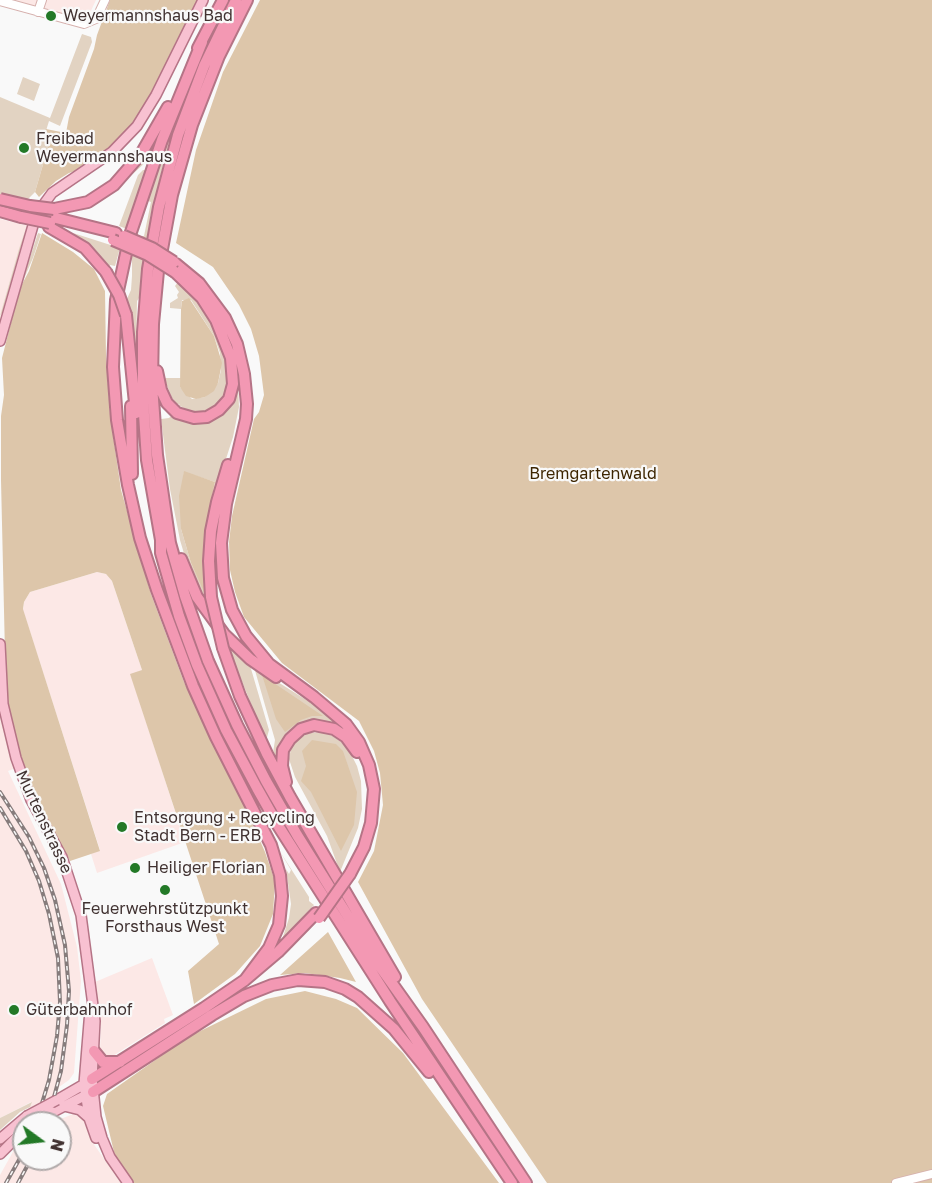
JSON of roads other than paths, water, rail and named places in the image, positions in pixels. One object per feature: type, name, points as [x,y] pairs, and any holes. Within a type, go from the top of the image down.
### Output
[{"type":"highway","points":[[0,211],[21,217],[51,219],[98,197],[114,185],[129,170],[161,120],[223,0]]},
{"type":"highway","points":[[236,0],[204,66],[178,135],[159,207],[148,269],[143,332],[143,407],[147,460],[161,553],[194,657],[216,709],[244,765],[279,827],[338,920],[512,1183]]},
{"type":"highway","points":[[247,0],[213,70],[196,113],[181,159],[164,236],[154,308],[152,385],[155,438],[168,531],[185,596],[208,660],[237,725],[286,816],[376,961],[423,1027],[526,1183]]},
{"type":"highway","points":[[202,42],[166,128],[139,204],[123,260],[114,316],[113,367],[119,434],[136,519],[153,578],[192,686],[271,845],[280,875],[282,896],[279,925],[269,948],[245,980]]},
{"type":"highway","points":[[0,201],[51,219],[145,244],[199,283],[225,318],[241,359],[247,404],[246,419],[227,497],[222,536],[222,568],[228,600],[241,627],[261,656],[276,670],[333,712],[350,730],[363,749],[369,765],[374,789],[373,814],[364,847],[318,915],[282,957],[212,1015]]},
{"type":"highway","points":[[51,219],[85,248],[106,272],[119,295],[126,315],[141,459],[149,512],[156,543],[161,553]]},
{"type":"highway","points":[[154,308],[158,331],[156,368],[164,397],[172,409],[187,417],[201,418],[214,414],[224,405],[232,391],[234,375],[231,358],[221,329],[210,309],[176,268]]},
{"type":"highway","points":[[133,373],[130,430],[132,477],[153,578]]},
{"type":"highway","points":[[244,386],[238,432],[217,502],[211,531],[209,561],[212,597],[223,648],[257,735],[300,816],[423,1027]]},
{"type":"highway","points":[[161,489],[189,581],[206,611],[232,643],[250,659],[333,712]]},
{"type":"highway","points":[[300,816],[283,773],[283,750],[290,739],[301,729],[314,725],[328,726],[340,732],[353,745],[359,754],[366,777],[368,803],[365,823],[348,871]]},
{"type":"highway","points":[[88,1082],[245,980],[318,915]]},
{"type":"highway","points":[[89,1094],[212,1015],[251,993],[283,982],[306,980],[335,985],[358,997],[380,1016],[456,1101]]},
{"type":"highway","points":[[94,1051],[102,1062],[120,1062]]},
{"type":"main road","points":[[0,341],[35,218],[42,206],[61,185],[117,147],[137,126],[156,95],[203,0]]},
{"type":"main road","name":"Murtenstrasse","points":[[0,644],[3,704],[11,744],[25,786],[62,857],[75,892],[84,932],[95,1022],[94,1051],[88,1082]]},
{"type":"main road","name":"Murtenstrasse","points":[[89,1094],[91,999]]},
{"type":"main road","points":[[47,1111],[88,1082]]},
{"type":"main road","points":[[54,1111],[61,1103],[89,1094]]},
{"type":"main road","points":[[89,1094],[89,1118],[98,1141],[128,1183]]},
{"type":"main road","points":[[89,1094],[110,1157]]},
{"type":"main road","points":[[61,1103],[80,1110],[89,1118]]},
{"type":"main road","points":[[0,1154],[12,1142]]},
{"type":"street","points":[[38,12],[42,0]]},
{"type":"street","points":[[0,1],[76,23],[87,24],[98,17],[105,0]]},
{"type":"street","points":[[896,1183],[932,1174]]},
{"type":"railway","points":[[0,792],[29,837],[44,868],[55,900],[65,945],[69,991],[67,1025],[61,1071],[50,1111]]},
{"type":"railway","points":[[0,808],[26,851],[39,881],[49,914],[58,958],[60,1002],[57,1036],[49,1080],[40,1111]]},
{"type":"railway","points":[[6,1183],[13,1171]]},
{"type":"railway","points":[[18,1183],[24,1171]]},
{"type":"place","name":"Weyermannshaus Bad","points":[[51,16]]},
{"type":"place","name":"Freibad Weyermannshaus","points":[[24,148]]},
{"type":"place","name":"Entsorgung + Recycling Stadt Bern - ERB","points":[[122,827]]},
{"type":"place","name":"Heiliger Florian","points":[[135,868]]},
{"type":"place","name":"Feuerwehrstützpunkt Forsthaus West","points":[[165,890]]},
{"type":"place","name":"Güterbahnhof","points":[[14,1010]]},
{"type":"park label","name":"Bremgartenwald","points":[[593,474]]}]
